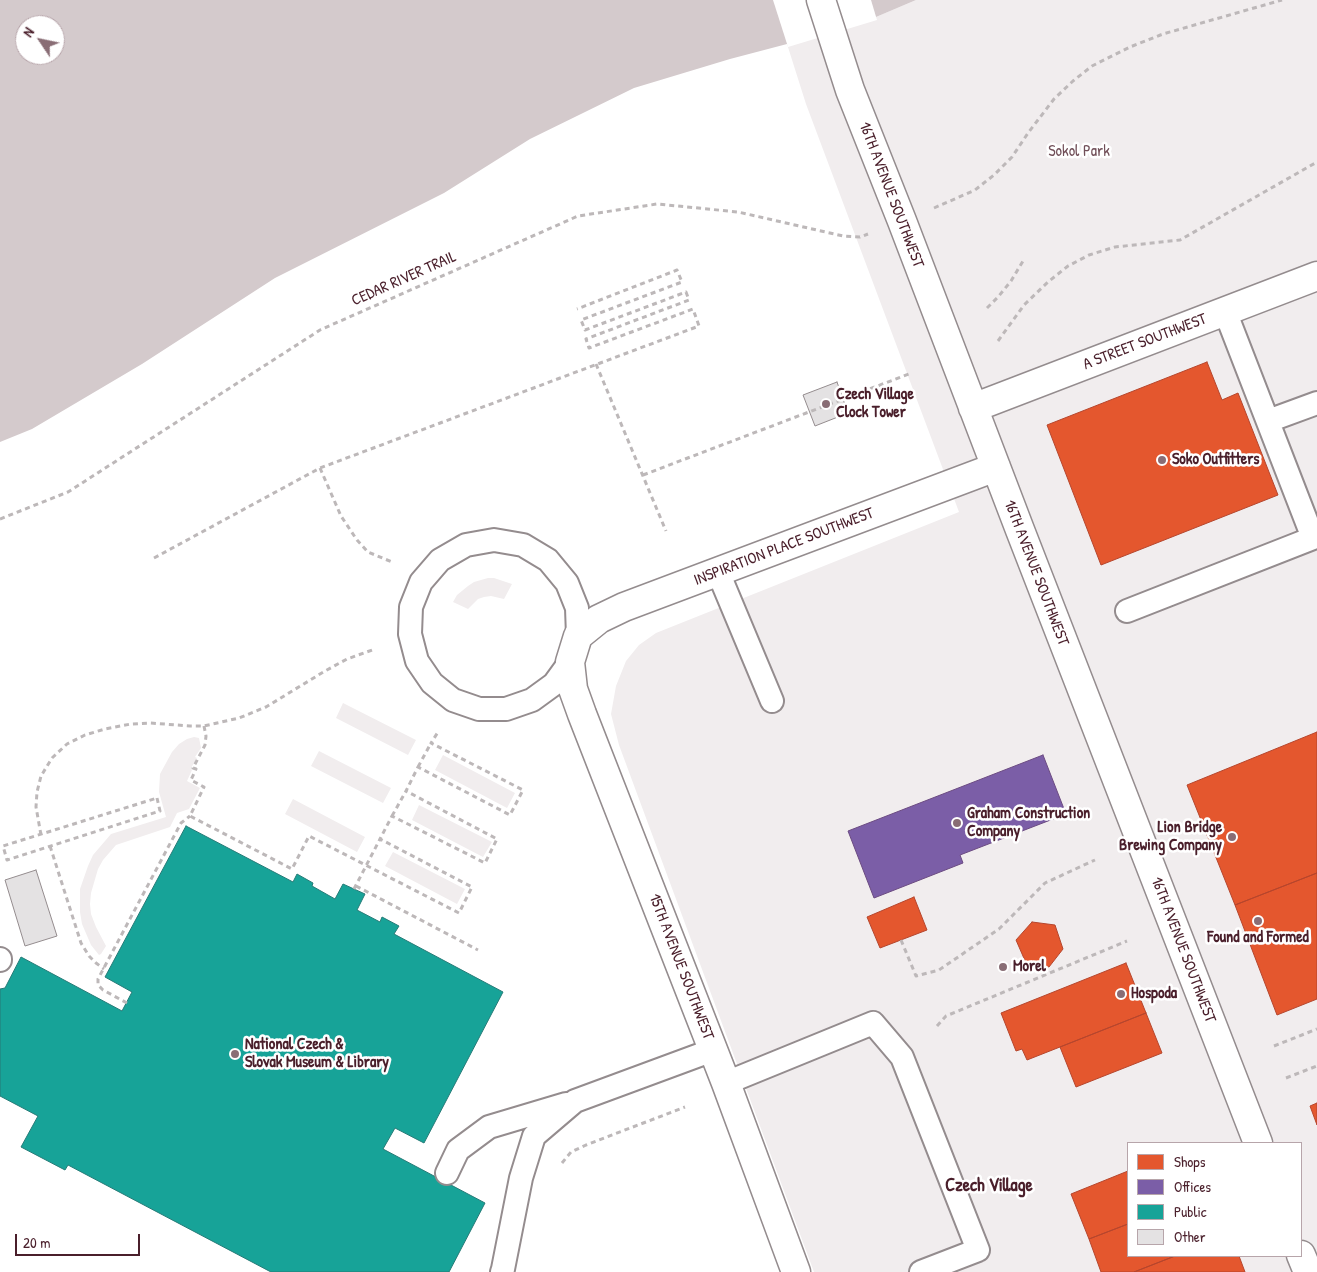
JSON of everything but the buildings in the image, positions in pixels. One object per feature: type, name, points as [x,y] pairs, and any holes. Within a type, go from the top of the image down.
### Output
[{"type":"street","name":"16TH AVENUE SOUTHWEST","points":[[821,0],[850,90],[1258,1142]]},
{"type":"street","name":"A STREET SOUTHWEST","points":[[973,408],[1317,276]]},
{"type":"street","name":"INSPIRATION PLACE SOUTHWEST","points":[[578,636],[598,619],[624,607],[996,467]]},
{"type":"street","points":[[570,662],[578,636]]},
{"type":"street","name":"15TH AVENUE SOUTHWEST","points":[[570,662],[573,689],[582,714],[726,1083],[796,1272]]},
{"type":"street","points":[[1302,1257],[1308,1272]]},
{"type":"lane","points":[[1127,611],[1313,538],[1225,311]]},
{"type":"lane","points":[[1268,421],[1317,403]]},
{"type":"lane","points":[[570,662],[554,684],[532,700],[506,709],[479,709],[453,700],[432,683],[417,661],[410,634],[411,607],[421,582],[440,560],[466,545],[494,540],[523,545],[548,560],[567,583],[577,608],[578,636]]},
{"type":"lane","points":[[718,572],[772,701]]},
{"type":"lane","points":[[726,1083],[872,1023],[902,1058],[978,1250],[921,1272]]},
{"type":"lane","points":[[447,1173],[458,1150],[489,1127],[575,1101],[713,1050]]},
{"type":"lane","points":[[502,1272],[521,1178],[534,1136],[575,1101]]},
{"type":"path","points":[[937,207],[975,190],[994,175],[1012,157],[1054,99],[1092,66],[1130,47],[1163,34],[1282,0]]},
{"type":"path","points":[[998,341],[1024,305],[1068,266],[1089,255],[1115,248],[1180,240],[1317,162]]},
{"type":"path","name":"CEDAR RIVER TRAIL","points":[[0,519],[68,492],[320,330],[578,216],[657,204],[738,212],[843,236],[860,237],[868,234]]},
{"type":"path","points":[[987,308],[1011,281],[1023,260]]},
{"type":"path","points":[[154,558],[320,468],[699,326],[693,309],[589,348],[586,339],[689,300],[686,292],[585,330],[581,320],[682,282],[677,270],[577,309]]},
{"type":"path","points":[[596,364],[666,531]]},
{"type":"path","points":[[643,475],[909,374]]},
{"type":"path","points":[[320,468],[341,516],[357,540],[368,552],[392,562]]},
{"type":"path","points":[[41,835],[36,807],[36,792],[52,758],[67,744],[105,728],[131,724],[150,723],[204,726],[239,718],[266,707],[347,659],[375,649]]},
{"type":"path","points":[[127,1002],[103,990],[98,985],[98,979],[181,823],[190,816],[204,787],[191,780],[196,769],[194,768],[205,745],[204,726]]},
{"type":"path","points":[[438,732],[355,888],[478,950]]},
{"type":"path","points":[[418,767],[510,815],[523,790],[432,743]]},
{"type":"path","points":[[392,816],[485,863],[497,839],[406,791]]},
{"type":"path","points":[[157,798],[160,811],[7,860],[3,846],[41,835],[157,798]]},
{"type":"path","points":[[190,816],[292,869],[309,836],[459,912],[472,887],[380,839]]},
{"type":"path","points":[[50,846],[81,943],[89,956],[104,969]]},
{"type":"path","points":[[901,940],[916,976],[939,970],[999,929],[1045,883],[1096,860]]},
{"type":"path","points":[[937,1026],[946,1016],[1127,942]]},
{"type":"path","points":[[1274,1046],[1317,1029]]},
{"type":"path","points":[[1286,1078],[1317,1066]]},
{"type":"path","points":[[562,1163],[571,1152],[586,1145],[685,1107]]},
{"type":"shaded area","points":[[0,0],[916,0],[876,17],[634,88],[530,139],[444,193],[275,278],[142,364],[32,429],[0,442]]},
{"type":"shaded area","points":[[916,0],[1317,0],[1317,1272],[814,1272],[619,745],[611,714],[616,686],[626,661],[639,645],[656,633],[959,512],[806,104],[787,44],[876,17]]},
{"type":"shaded area","points":[[488,578],[512,584],[504,599],[491,596],[484,597],[478,599],[468,609],[453,602],[457,595],[468,586]]},
{"type":"shaded area","points":[[343,703],[416,740],[408,755],[336,718]]},
{"type":"shaded area","points":[[194,737],[199,738],[201,748],[195,757],[197,758],[191,768],[192,770],[187,781],[200,788],[189,809],[177,813],[170,827],[116,845],[98,869],[90,904],[91,914],[106,946],[99,955],[91,945],[82,924],[80,912],[80,889],[88,866],[93,855],[111,834],[166,817],[159,792],[160,774],[172,752],[179,744]]},
{"type":"shaded area","points":[[319,751],[391,788],[383,803],[311,766]]},
{"type":"shaded area","points":[[443,755],[515,793],[507,808],[435,770]]},
{"type":"shaded area","points":[[293,799],[365,837],[357,852],[285,814]]},
{"type":"shaded area","points":[[419,805],[492,842],[483,857],[412,820]]},
{"type":"shaded area","points":[[393,852],[465,889],[457,904],[385,866]]},
{"type":"pier","points":[[773,0],[871,0],[877,20],[788,47]]},
{"type":"place","name":"Czech Village Clock Tower","points":[[826,404]]},
{"type":"place","name":"Soko Outfitters","points":[[1162,460]]},
{"type":"place","name":"Graham Construction Company","points":[[957,823]]},
{"type":"place","name":"Lion Bridge Brewing Company","points":[[1232,837]]},
{"type":"place","name":"Found and Formed","points":[[1258,921]]},
{"type":"place","name":"Morel","points":[[1003,967]]},
{"type":"place","name":"Hospoda","points":[[1121,994]]},
{"type":"place","name":"National Czech & Slovak Museum & Library","points":[[235,1054]]},
{"type":"district","name":"Czech Village","points":[[989,1186]]},
{"type":"park label","name":"Sokol Park","points":[[1079,152]]}]
